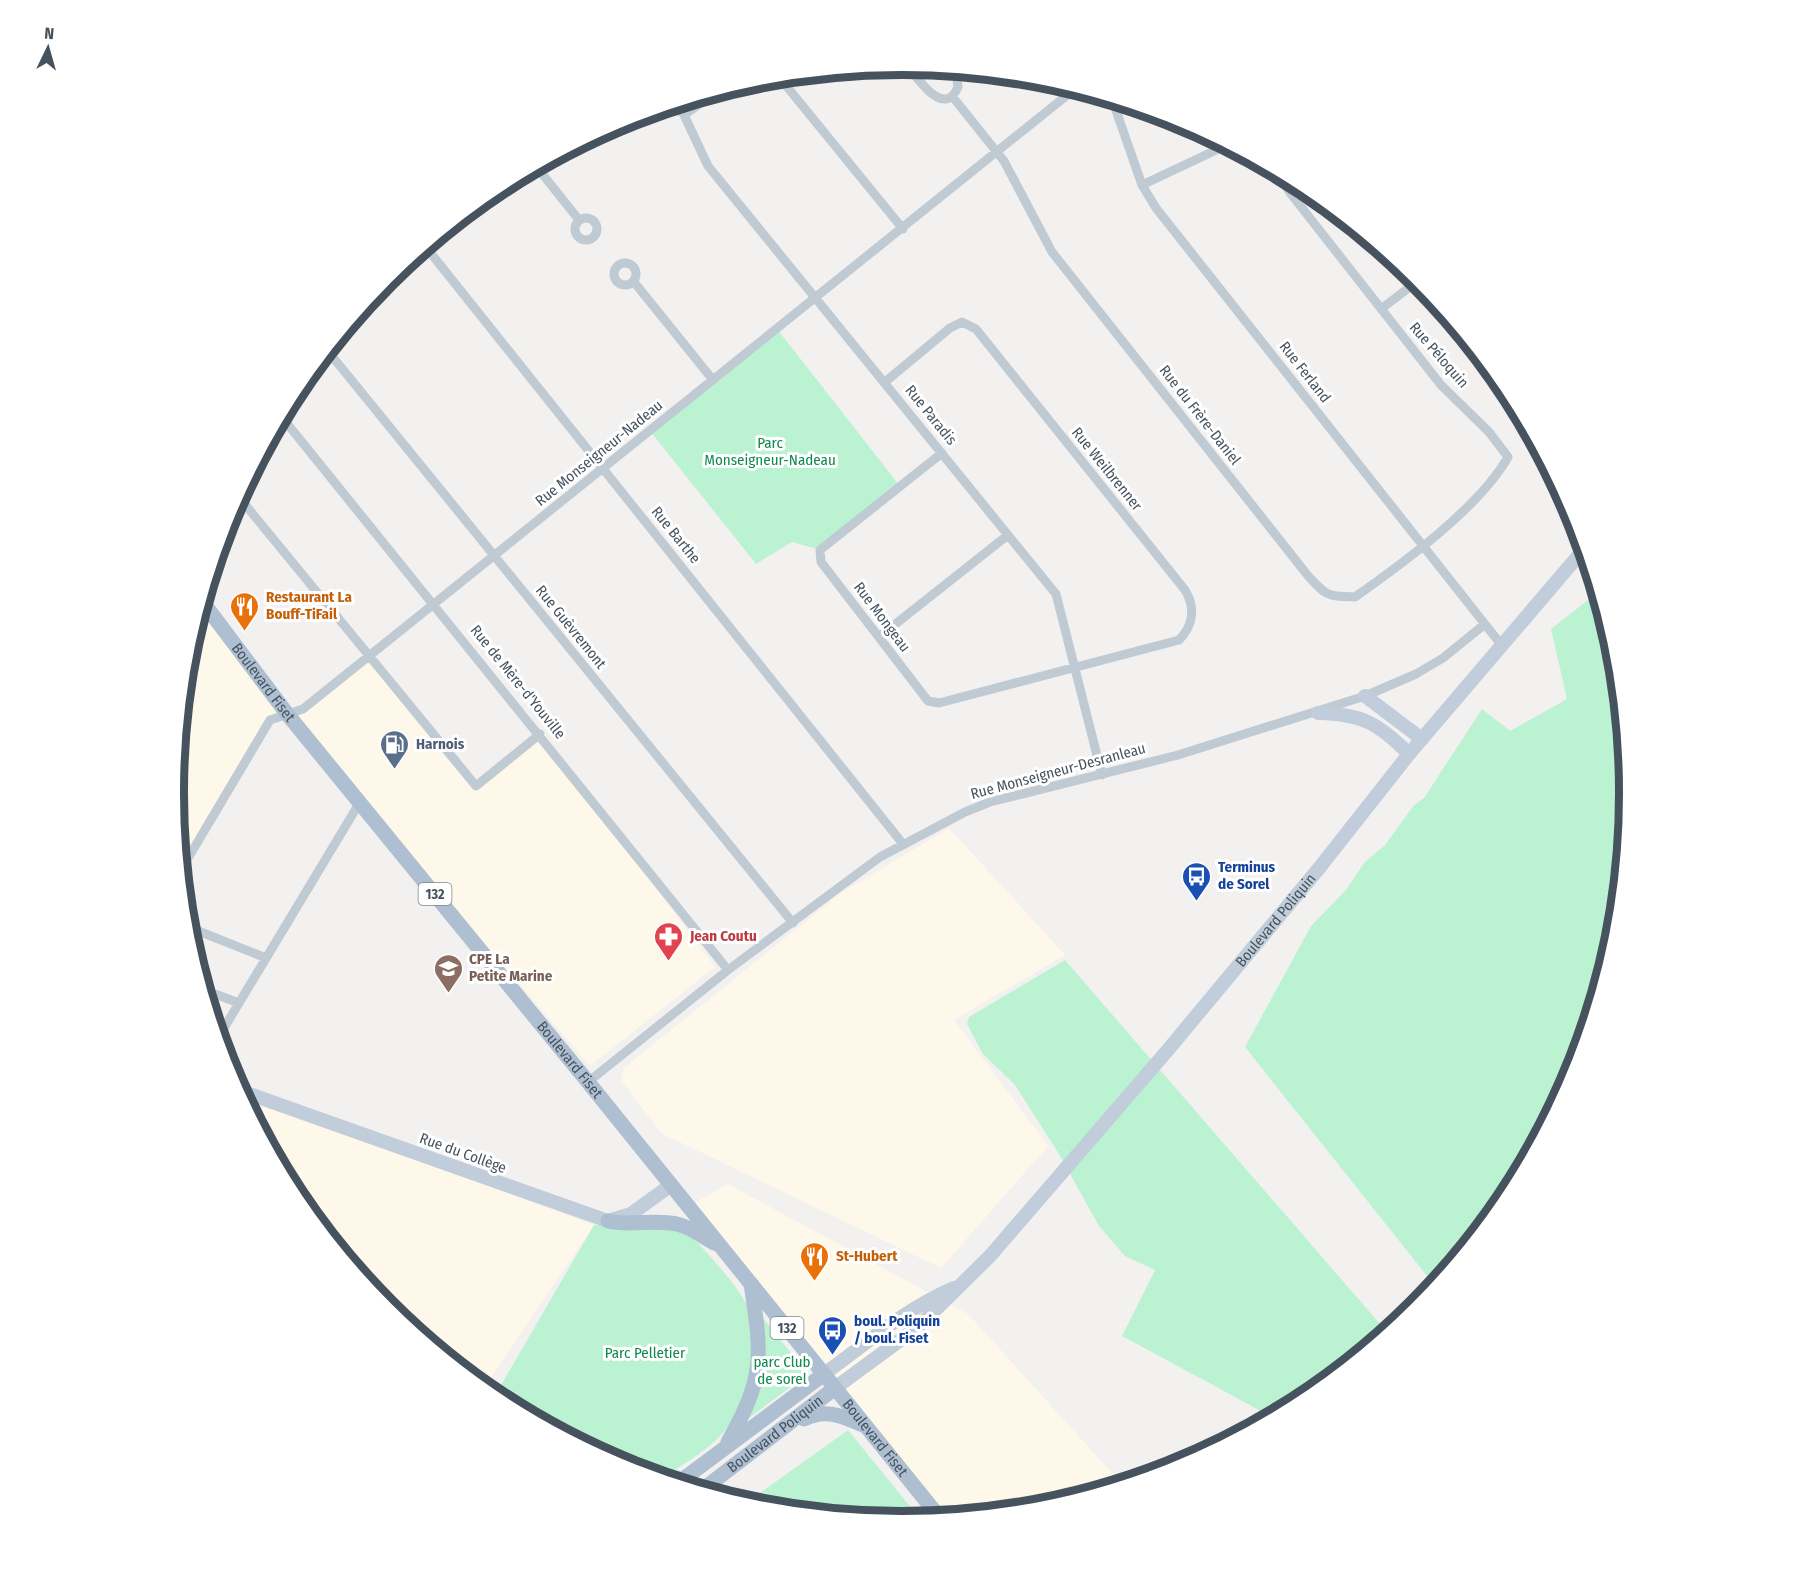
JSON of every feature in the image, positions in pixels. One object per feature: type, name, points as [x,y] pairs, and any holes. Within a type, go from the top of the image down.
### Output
[{"type":"main road","name":"Boulevard Fiset","points":[[208,608],[288,715],[750,1281],[933,1510]]},
{"type":"main road","points":[[608,1221],[624,1225],[669,1222],[683,1225],[723,1248]]},
{"type":"main road","points":[[725,1447],[745,1412],[760,1361],[759,1338],[750,1281]]},
{"type":"main road","name":"Boulevard Poliquin","points":[[685,1477],[824,1374]]},
{"type":"main road","name":"Boulevard Poliquin","points":[[709,1485],[836,1388]]},
{"type":"main road","points":[[777,1433],[816,1413],[835,1413],[864,1426]]},
{"type":"street","points":[[916,76],[933,97],[941,100],[952,96],[959,82],[957,78]]},
{"type":"street","points":[[786,85],[903,229]]},
{"type":"street","name":"Rue Monseigneur-Nadeau","points":[[187,860],[270,720],[303,709],[1068,95]]},
{"type":"street","name":"Rue du Frère-Daniel","points":[[952,96],[997,153],[1029,206],[1052,252],[1324,594],[1334,597],[1354,597],[1422,546]]},
{"type":"street","points":[[684,115],[699,104]]},
{"type":"street","name":"Rue Ferland","points":[[1115,108],[1142,185],[1156,208],[1503,647]]},
{"type":"street","name":"Rue Paradis","points":[[680,110],[708,166],[1056,594],[1102,775]]},
{"type":"street","points":[[1142,185],[1219,149]]},
{"type":"street","points":[[541,172],[579,220]]},
{"type":"street","name":"Rue Péloquin","points":[[1290,190],[1441,385],[1497,440],[1508,457],[1463,511],[1422,546]]},
{"type":"street","name":"Rue Barthe","points":[[430,252],[903,844]]},
{"type":"street","points":[[634,282],[713,380]]},
{"type":"street","points":[[1381,309],[1410,287]]},
{"type":"street","name":"Rue Weilbrenner","points":[[885,382],[950,328],[962,322],[976,329],[1185,590],[1191,600],[1192,616],[1188,631],[1179,640],[1076,668]]},
{"type":"street","name":"Rue Guèvremont","points":[[332,356],[793,923]]},
{"type":"street","name":"Rue de Mère-d'Youville","points":[[287,423],[435,603],[728,970]]},
{"type":"street","name":"Rue Mongeau","points":[[942,453],[820,550],[822,562],[928,701],[939,703],[1076,668]]},
{"type":"street","points":[[245,504],[476,786],[540,734]]},
{"type":"street","points":[[879,637],[1008,535]]},
{"type":"street","name":"Boulevard Poliquin","points":[[836,1388],[918,1326],[990,1256],[1167,1051],[1320,867],[1409,754],[1503,647],[1579,556]]},
{"type":"street","name":"Rue Monseigneur-Desranleau","points":[[588,1082],[728,970],[880,856],[964,812],[990,802],[1102,775],[1318,713],[1416,674],[1443,658],[1485,624]]},
{"type":"street","points":[[1365,696],[1378,725]]},
{"type":"street","points":[[1365,696],[1422,739]]},
{"type":"street","points":[[1318,713],[1351,714],[1378,725],[1409,754]]},
{"type":"street","points":[[224,1029],[360,802]]},
{"type":"street","points":[[197,930],[266,958]]},
{"type":"street","points":[[212,993],[239,1003]]},
{"type":"street","name":"Rue du Collège","points":[[251,1095],[608,1221]]},
{"type":"street","points":[[608,1221],[631,1214],[670,1185]]},
{"type":"street","name":"Boulevard Poliquin","points":[[824,1374],[926,1300],[959,1287]]},
{"type":"shaded area","points":[[207,613],[288,715],[270,720],[187,860],[183,793],[185,746],[197,653]]},
{"type":"shaded area","points":[[369,656],[476,785],[540,734],[715,967],[590,1066],[288,715]]},
{"type":"shaded area","points":[[949,828],[1065,955],[954,1020],[1048,1146],[941,1268],[661,1133],[621,1080],[624,1068],[841,893]]},
{"type":"shaded area","points":[[252,1097],[594,1225],[489,1380],[428,1333],[362,1266],[305,1192],[280,1152]]},
{"type":"shaded area","points":[[728,1184],[968,1314],[1116,1478],[1042,1497],[995,1505],[941,1509],[693,1204]]},
{"type":"green space","name":"Parc Monseigneur-Nadeau","points":[[777,329],[900,486],[820,550],[792,542],[756,564],[650,431]]},
{"type":"green space","points":[[1592,597],[1606,653],[1618,746],[1618,840],[1606,933],[1581,1024],[1565,1068],[1545,1111],[1498,1192],[1471,1230],[1429,1279],[1245,1047],[1311,926],[1345,891],[1365,862],[1385,845],[1414,805],[1424,798],[1482,709],[1510,731],[1567,699],[1551,629]]},
{"type":"green space","points":[[1065,960],[1382,1326],[1339,1363],[1264,1413],[1122,1336],[1155,1270],[1125,1256],[1099,1226],[1059,1154],[1015,1085],[983,1054],[967,1024],[969,1017]]},
{"type":"green space","name":"Parc Pelletier","points":[[594,1225],[687,1230],[730,1280],[743,1298],[751,1315],[755,1333],[754,1371],[741,1407],[731,1423],[713,1443],[671,1473],[584,1437],[542,1415],[499,1388]]},
{"type":"green space","name":"parc Club de sorel","points":[[758,1312],[808,1374],[745,1421]]},
{"type":"green space","points":[[848,1430],[913,1511],[808,1505],[756,1496]]},
{"type":"place","name":"Restaurant La Bouff-TiFail","points":[[245,632]]},
{"type":"place","name":"Harnois","points":[[395,770]]},
{"type":"place","name":"Terminus de Sorel","points":[[1197,902]]},
{"type":"place","name":"Jean Coutu","points":[[669,962]]},
{"type":"place","name":"CPE La Petite Marine","points":[[448,994]]},
{"type":"place","name":"St-Hubert","points":[[815,1282]]},
{"type":"place","name":"boul. Poliquin / boul. Fiset","points":[[833,1356]]}]
